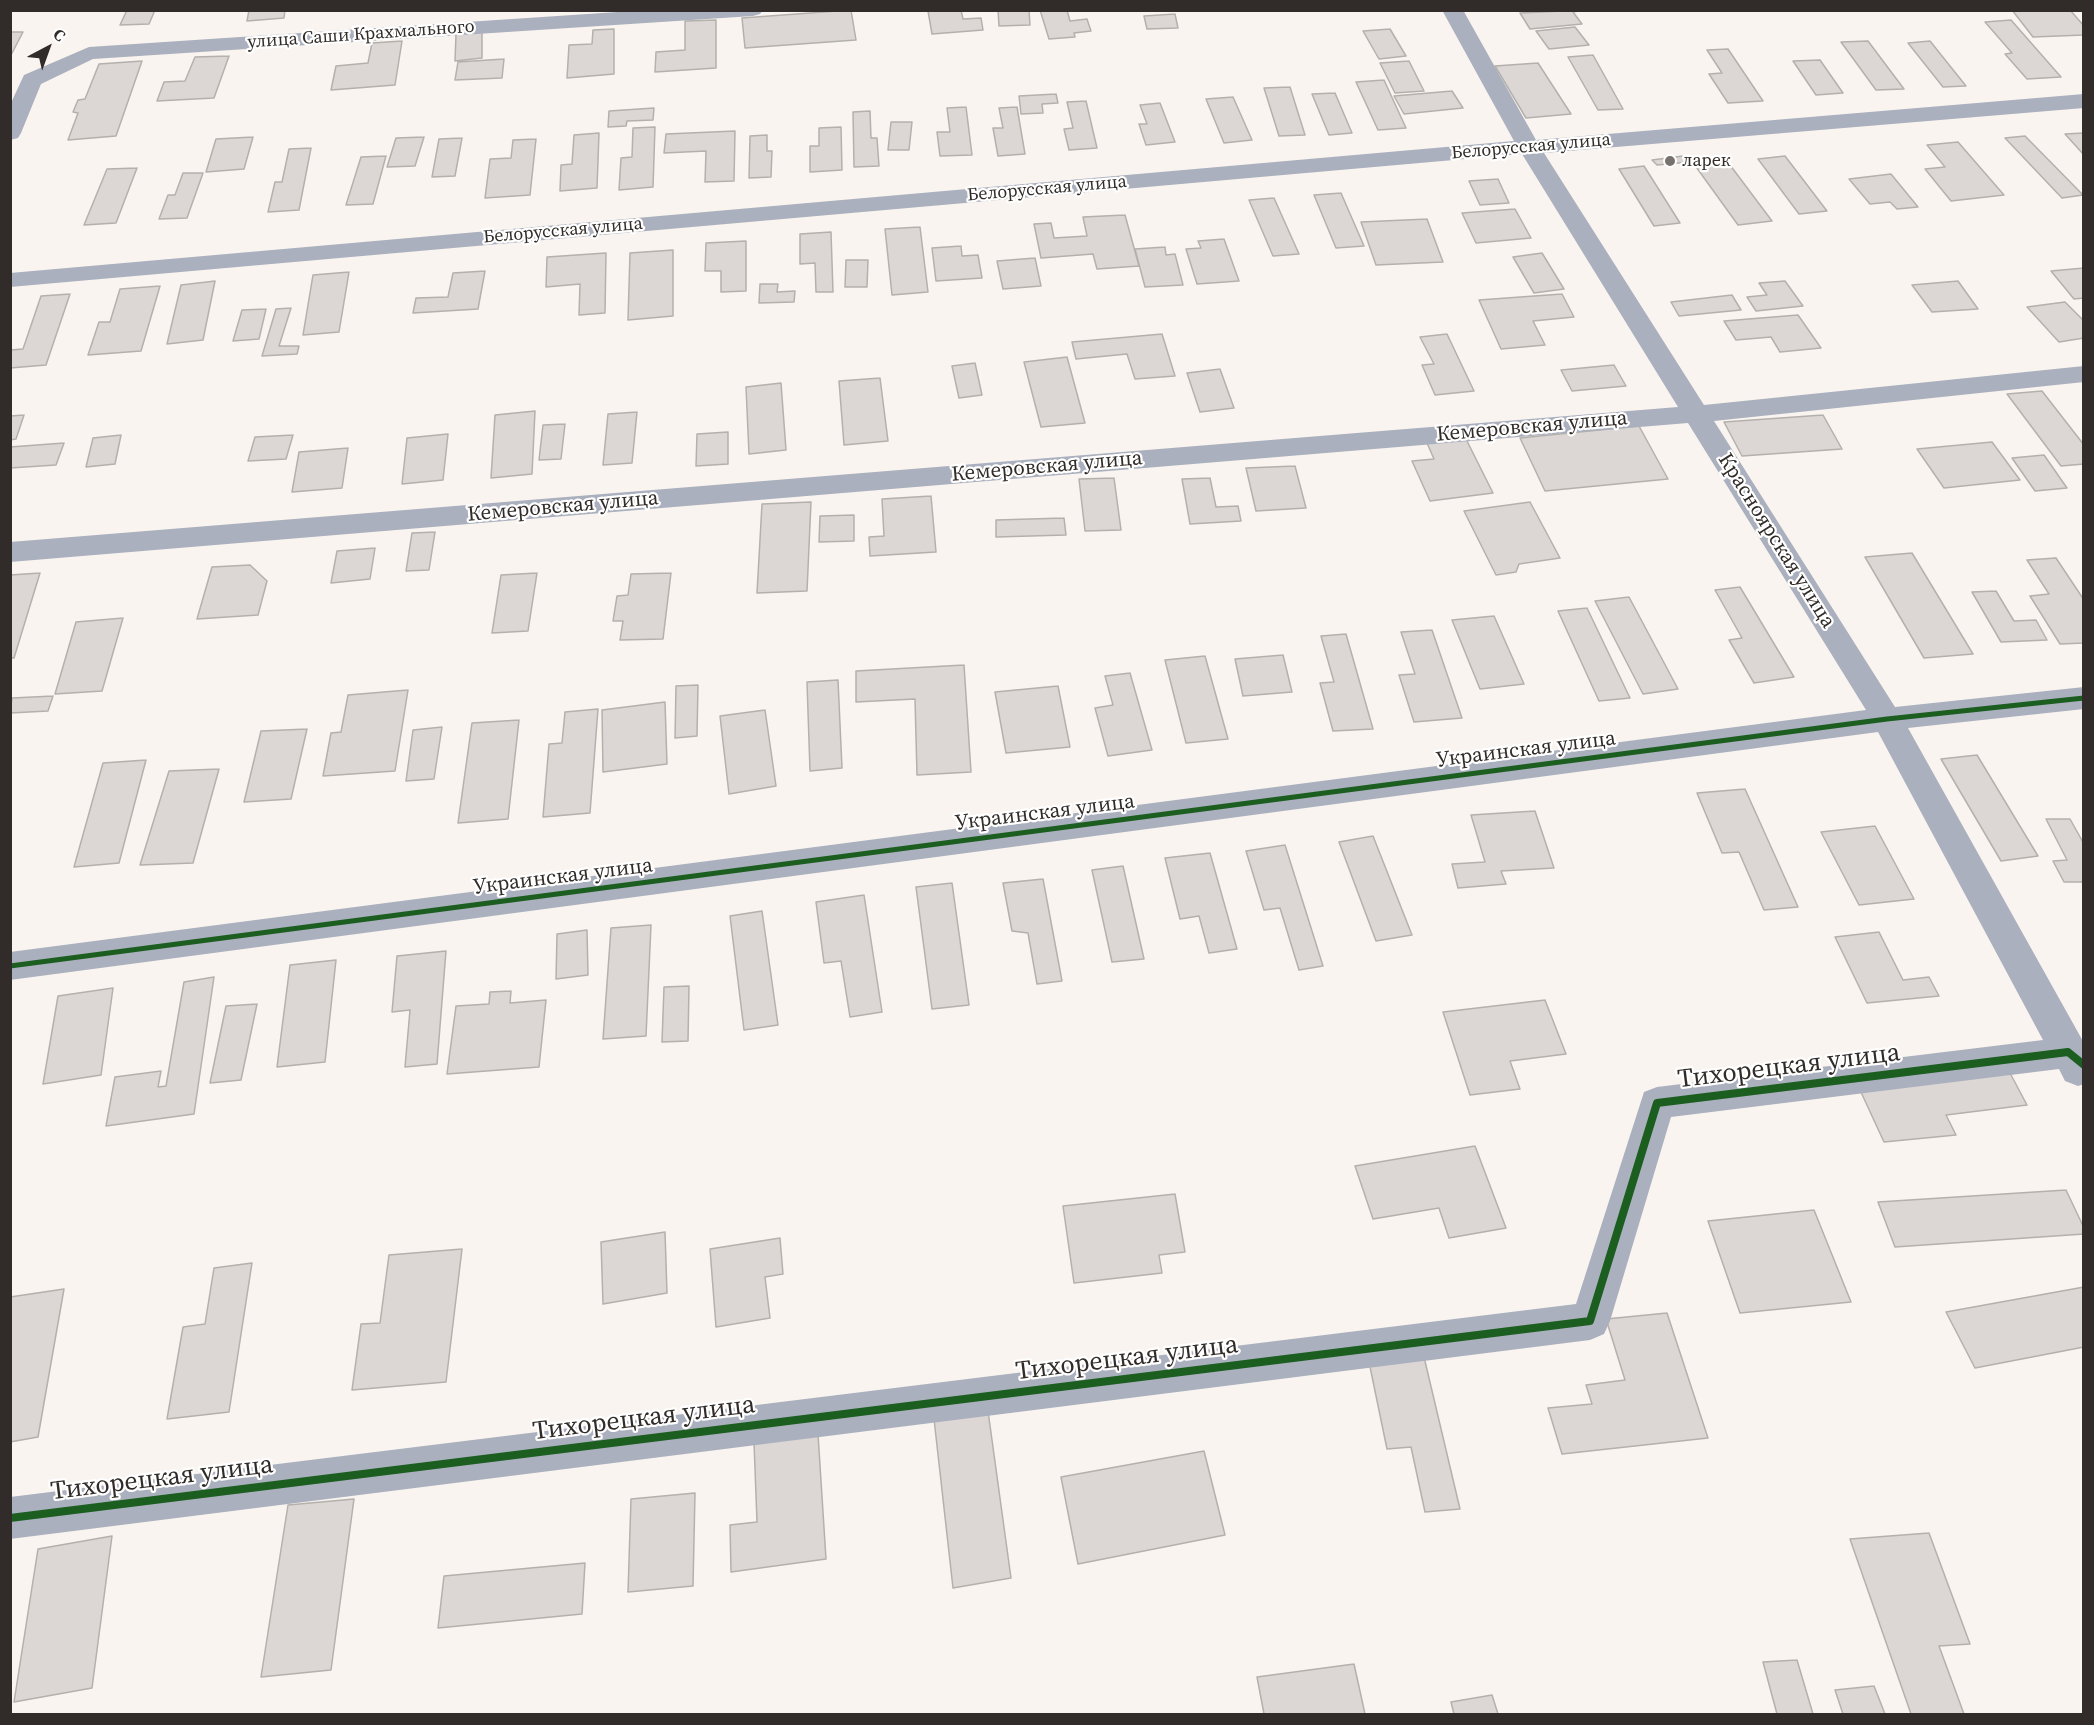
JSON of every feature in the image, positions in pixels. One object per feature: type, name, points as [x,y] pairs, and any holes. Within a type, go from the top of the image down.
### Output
[{"type":"street","name":"улица Саши Крахмального","points":[[10,133],[32,80],[89,53],[753,10]]},
{"type":"street","name":"Красноярская улица","points":[[1452,10],[1529,147],[1887,719],[2078,1065]]},
{"type":"street","name":"Белорусская улица","points":[[10,280],[1529,147],[2084,102]]},
{"type":"street","name":"Кемеровская улица","points":[[10,552],[1696,414],[2084,374]]},
{"type":"street","name":"Украинская улица","points":[[10,966],[1887,719],[2084,698]]},
{"type":"street","name":"Тихорецкая улица","points":[[10,1518],[1590,1321],[1657,1103],[2078,1065]]},
{"type":"building","points":[[127,10],[155,10],[149,24],[120,25]]},
{"type":"building","points":[[249,10],[285,10],[284,18],[247,21]]},
{"type":"building","points":[[851,10],[856,40],[745,48],[742,18]]},
{"type":"building","points":[[961,10],[963,19],[981,18],[983,30],[932,34],[928,11]]},
{"type":"building","points":[[998,10],[1029,10],[1030,25],[999,26]]},
{"type":"building","points":[[1040,10],[1067,10],[1070,21],[1087,19],[1091,31],[1074,33],[1075,37],[1049,39]]},
{"type":"building","points":[[1585,10],[1573,12],[1582,24],[1530,29],[1520,13]]},
{"type":"building","points":[[2012,10],[2070,10],[2084,26],[2084,35],[2033,37]]},
{"type":"building","points":[[1175,14],[1178,28],[1147,29],[1144,16]]},
{"type":"building","points":[[716,20],[716,68],[655,72],[656,52],[685,50],[685,21]]},
{"type":"building","points":[[2011,20],[2061,77],[2027,79],[2005,54],[2012,53],[1985,22]]},
{"type":"building","points":[[1575,27],[1589,45],[1549,49],[1536,31]]},
{"type":"building","points":[[614,29],[614,74],[567,78],[569,45],[592,44],[593,30]]},
{"type":"building","points":[[1390,29],[1406,56],[1379,59],[1363,31]]},
{"type":"building","points":[[10,32],[23,32],[10,57]]},
{"type":"building","points":[[482,32],[482,58],[455,61],[456,34]]},
{"type":"building","points":[[402,41],[395,85],[331,90],[336,66],[368,63],[372,43]]},
{"type":"building","points":[[1868,41],[1904,89],[1876,90],[1841,42]]},
{"type":"building","points":[[1930,41],[1966,86],[1943,87],[1908,43]]},
{"type":"building","points":[[1728,49],[1763,101],[1728,103],[1709,74],[1722,73],[1707,50]]},
{"type":"building","points":[[1593,55],[1623,109],[1598,110],[1568,57]]},
{"type":"building","points":[[229,56],[214,98],[157,101],[164,82],[185,81],[195,57]]},
{"type":"building","points":[[504,59],[502,78],[455,80],[458,62]]},
{"type":"building","points":[[1820,60],[1843,93],[1816,95],[1793,61]]},
{"type":"building","points":[[142,61],[116,136],[68,140],[78,113],[73,112],[78,100],[85,99],[99,64]]},
{"type":"building","points":[[1409,61],[1424,91],[1395,93],[1380,63]]},
{"type":"building","points":[[1538,63],[1571,114],[1526,118],[1495,66]]},
{"type":"building","points":[[1384,80],[1406,128],[1378,130],[1356,82]]},
{"type":"building","points":[[1290,87],[1305,135],[1279,136],[1264,88]]},
{"type":"building","points":[[1452,91],[1463,108],[1404,114],[1394,96]]},
{"type":"building","points":[[1335,93],[1352,133],[1329,135],[1312,94]]},
{"type":"building","points":[[1056,94],[1058,103],[1042,104],[1043,113],[1021,114],[1019,96]]},
{"type":"building","points":[[1233,97],[1252,140],[1224,143],[1206,99]]},
{"type":"building","points":[[1086,101],[1097,148],[1069,150],[1064,129],[1073,128],[1067,102]]},
{"type":"building","points":[[1160,103],[1175,142],[1146,145],[1139,124],[1147,124],[1140,105]]},
{"type":"building","points":[[966,107],[972,155],[940,156],[937,132],[950,132],[947,108]]},
{"type":"building","points":[[1017,107],[1025,154],[998,156],[993,128],[1003,128],[999,108]]},
{"type":"building","points":[[654,108],[653,120],[627,121],[626,126],[608,127],[609,111]]},
{"type":"building","points":[[870,111],[871,138],[877,138],[879,166],[854,167],[853,112]]},
{"type":"building","points":[[891,122],[912,122],[909,150],[888,150]]},
{"type":"building","points":[[655,127],[653,187],[619,190],[621,158],[632,157],[633,128]]},
{"type":"building","points":[[841,127],[842,170],[810,172],[810,146],[819,146],[819,128]]},
{"type":"building","points":[[735,131],[734,181],[705,182],[706,151],[664,153],[666,134]]},
{"type":"building","points":[[599,133],[597,188],[560,191],[561,165],[572,164],[574,135]]},
{"type":"building","points":[[2084,133],[2084,155],[2065,134]]},
{"type":"building","points":[[767,135],[767,151],[772,151],[771,177],[749,178],[750,136]]},
{"type":"building","points":[[2025,136],[2083,195],[2062,198],[2005,138]]},
{"type":"building","points":[[253,137],[244,169],[206,172],[216,139]]},
{"type":"building","points":[[424,137],[415,166],[387,167],[396,138]]},
{"type":"building","points":[[462,138],[455,176],[432,177],[439,139]]},
{"type":"building","points":[[536,139],[530,195],[485,198],[490,159],[511,158],[513,140]]},
{"type":"building","points":[[1958,142],[2004,195],[1951,201],[1925,169],[1945,167],[1927,145]]},
{"type":"building","points":[[311,148],[299,210],[268,212],[275,182],[282,182],[289,149]]},
{"type":"building","points":[[386,156],[373,204],[346,205],[361,157]]},
{"type":"building","name":"ларек","points":[[1683,156],[1689,162],[1657,165],[1652,160]]},
{"type":"building","points":[[1785,156],[1827,211],[1799,214],[1758,159]]},
{"type":"building","points":[[1727,161],[1772,221],[1738,225],[1694,164]]},
{"type":"building","points":[[1644,166],[1680,223],[1654,226],[1619,169]]},
{"type":"building","points":[[137,168],[116,223],[84,225],[107,169]]},
{"type":"building","points":[[183,173],[203,173],[187,218],[159,219],[168,195],[175,195]]},
{"type":"building","points":[[1891,174],[1918,207],[1897,209],[1890,202],[1870,204],[1849,179]]},
{"type":"building","points":[[1498,179],[1509,203],[1480,205],[1469,181]]},
{"type":"building","points":[[1341,193],[1364,246],[1336,248],[1314,195]]},
{"type":"building","points":[[1274,198],[1299,254],[1273,256],[1249,200]]},
{"type":"building","points":[[1515,209],[1531,238],[1476,243],[1462,213]]},
{"type":"building","points":[[1125,215],[1139,266],[1097,269],[1093,254],[1041,258],[1034,224],[1051,223],[1054,238],[1087,236],[1083,217]]},
{"type":"building","points":[[1427,219],[1443,262],[1376,265],[1361,222]]},
{"type":"building","points":[[920,227],[928,292],[892,295],[885,229]]},
{"type":"building","points":[[831,232],[833,292],[816,292],[815,263],[800,264],[800,234]]},
{"type":"building","points":[[1224,239],[1239,281],[1197,284],[1186,249],[1201,248],[1198,241]]},
{"type":"building","points":[[746,241],[746,291],[721,292],[721,271],[705,271],[706,243]]},
{"type":"building","points":[[961,246],[962,256],[978,255],[982,278],[936,281],[932,248]]},
{"type":"building","points":[[1165,247],[1166,255],[1175,254],[1183,285],[1145,287],[1135,249]]},
{"type":"building","points":[[673,250],[673,316],[628,320],[630,253]]},
{"type":"building","points":[[606,253],[605,313],[579,315],[580,284],[546,287],[547,257]]},
{"type":"building","points":[[1542,253],[1564,289],[1534,293],[1513,257]]},
{"type":"building","points":[[1035,258],[1041,286],[1003,289],[997,261]]},
{"type":"building","points":[[846,260],[868,260],[867,287],[845,287]]},
{"type":"building","points":[[2084,268],[2084,298],[2074,299],[2051,271]]},
{"type":"building","points":[[485,271],[478,309],[413,313],[416,298],[448,297],[453,273]]},
{"type":"building","points":[[349,272],[339,332],[303,335],[313,275]]},
{"type":"building","points":[[215,281],[203,340],[167,344],[181,285]]},
{"type":"building","points":[[1785,281],[1803,306],[1756,311],[1747,297],[1767,295],[1759,283]]},
{"type":"building","points":[[1958,281],[1978,309],[1932,312],[1912,285]]},
{"type":"building","points":[[760,284],[778,284],[777,292],[795,291],[794,302],[759,303]]},
{"type":"building","points":[[160,286],[141,351],[88,355],[99,322],[110,322],[120,289]]},
{"type":"building","points":[[70,294],[46,365],[10,368],[10,350],[23,349],[41,296]]},
{"type":"building","points":[[1562,294],[1574,317],[1533,321],[1545,345],[1501,349],[1479,300]]},
{"type":"building","points":[[1732,295],[1741,310],[1679,316],[1671,302]]},
{"type":"building","points":[[2065,302],[2084,321],[2084,338],[2059,342],[2027,307]]},
{"type":"building","points":[[291,308],[279,346],[299,346],[297,354],[262,356],[276,309]]},
{"type":"building","points":[[266,309],[259,339],[233,341],[242,310]]},
{"type":"building","points":[[1798,315],[1821,348],[1780,352],[1771,337],[1736,340],[1724,321]]},
{"type":"building","points":[[1162,334],[1175,376],[1135,379],[1127,354],[1076,359],[1072,342]]},
{"type":"building","points":[[1447,334],[1474,391],[1435,395],[1422,365],[1434,364],[1420,337]]},
{"type":"building","points":[[1067,357],[1085,423],[1041,427],[1024,362]]},
{"type":"building","points":[[975,363],[982,395],[959,398],[952,366]]},
{"type":"building","points":[[1614,365],[1626,386],[1572,391],[1561,370]]},
{"type":"building","points":[[1220,369],[1234,408],[1200,412],[1187,373]]},
{"type":"building","points":[[880,378],[888,441],[844,445],[839,381]]},
{"type":"building","points":[[781,383],[786,450],[749,454],[746,387]]},
{"type":"building","points":[[2042,391],[2084,445],[2084,464],[2061,466],[2007,394]]},
{"type":"building","points":[[535,411],[532,474],[491,478],[495,415]]},
{"type":"building","points":[[637,412],[632,463],[603,465],[608,414]]},
{"type":"building","points":[[24,415],[16,439],[10,440],[10,416]]},
{"type":"building","points":[[1823,415],[1842,449],[1742,456],[1724,422]]},
{"type":"building","points":[[565,424],[561,459],[539,460],[543,425]]},
{"type":"building","points":[[1639,426],[1668,479],[1545,491],[1520,438]]},
{"type":"building","points":[[728,432],[728,464],[696,466],[697,434]]},
{"type":"building","points":[[448,434],[443,480],[402,484],[407,438]]},
{"type":"building","points":[[121,435],[115,464],[86,467],[93,438]]},
{"type":"building","points":[[293,435],[286,459],[248,461],[255,437]]},
{"type":"building","points":[[1466,439],[1493,493],[1430,501],[1412,461],[1434,459],[1427,443]]},
{"type":"building","points":[[1992,442],[2020,480],[1944,488],[1917,449]]},
{"type":"building","points":[[64,443],[56,465],[10,468],[10,447]]},
{"type":"building","points":[[348,448],[342,488],[292,492],[299,452]]},
{"type":"building","points":[[2044,455],[2067,488],[2035,491],[2012,458]]},
{"type":"building","points":[[1295,466],[1306,508],[1256,511],[1246,468]]},
{"type":"building","points":[[1114,478],[1121,530],[1085,531],[1079,479]]},
{"type":"building","points":[[1210,478],[1216,507],[1238,506],[1241,521],[1190,524],[1182,479]]},
{"type":"building","points":[[931,496],[936,552],[870,556],[869,537],[884,536],[882,499]]},
{"type":"building","points":[[811,502],[807,591],[757,593],[762,504]]},
{"type":"building","points":[[1530,502],[1560,558],[1519,564],[1516,572],[1496,575],[1464,511]]},
{"type":"building","points":[[854,515],[854,541],[819,542],[820,516]]},
{"type":"building","points":[[1064,518],[1066,535],[996,537],[996,520]]},
{"type":"building","points":[[435,532],[429,570],[406,571],[412,533]]},
{"type":"building","points":[[375,548],[370,579],[331,583],[337,551]]},
{"type":"building","points":[[1912,553],[1973,654],[1924,658],[1865,557]]},
{"type":"building","points":[[2056,558],[2084,600],[2084,643],[2060,644],[2030,596],[2049,594],[2027,560]]},
{"type":"building","points":[[250,565],[267,581],[258,615],[197,619],[212,567]]},
{"type":"building","points":[[40,573],[14,658],[10,658],[10,575]]},
{"type":"building","points":[[537,573],[528,631],[492,633],[501,575]]},
{"type":"building","points":[[671,573],[663,639],[620,640],[623,621],[613,621],[617,596],[628,595],[631,574]]},
{"type":"building","points":[[1740,587],[1794,677],[1754,683],[1729,640],[1742,638],[1715,590]]},
{"type":"building","points":[[1996,591],[2014,621],[2036,620],[2047,640],[2001,642],[1972,592]]},
{"type":"building","points":[[1629,597],[1678,689],[1643,694],[1595,601]]},
{"type":"building","points":[[1587,608],[1630,698],[1599,701],[1558,611]]},
{"type":"building","points":[[1494,616],[1524,684],[1480,689],[1452,620]]},
{"type":"building","points":[[123,618],[102,691],[55,694],[76,622]]},
{"type":"building","points":[[1432,630],[1462,718],[1414,722],[1399,675],[1415,674],[1401,632]]},
{"type":"building","points":[[1346,634],[1373,729],[1333,731],[1320,683],[1334,682],[1321,636]]},
{"type":"building","points":[[1283,655],[1292,692],[1243,696],[1235,659]]},
{"type":"building","points":[[1205,656],[1228,739],[1186,743],[1165,660]]},
{"type":"building","points":[[964,665],[971,772],[917,775],[915,699],[856,702],[856,671]]},
{"type":"building","points":[[1130,673],[1152,750],[1108,756],[1095,708],[1113,705],[1105,676]]},
{"type":"building","points":[[838,680],[842,768],[810,771],[807,682]]},
{"type":"building","points":[[698,685],[697,736],[675,738],[676,686]]},
{"type":"building","points":[[1058,686],[1070,747],[1006,753],[995,692]]},
{"type":"building","points":[[408,690],[395,771],[323,776],[331,733],[341,732],[348,695]]},
{"type":"building","points":[[53,696],[48,711],[10,713],[12,698]]},
{"type":"building","points":[[665,702],[667,764],[603,772],[602,710]]},
{"type":"building","points":[[598,709],[590,813],[543,817],[549,744],[562,743],[565,712]]},
{"type":"building","points":[[765,710],[776,786],[729,794],[720,716]]},
{"type":"building","points":[[519,720],[508,819],[458,823],[472,723]]},
{"type":"building","points":[[442,727],[434,779],[406,781],[413,730]]},
{"type":"building","points":[[307,729],[291,799],[244,802],[261,731]]},
{"type":"building","points":[[1977,755],[2038,856],[2001,861],[1941,759]]},
{"type":"building","points":[[146,760],[119,863],[74,867],[103,763]]},
{"type":"building","points":[[219,769],[193,863],[140,865],[169,771]]},
{"type":"building","points":[[1745,789],[1798,907],[1764,910],[1739,852],[1722,853],[1697,793]]},
{"type":"building","points":[[1535,811],[1554,868],[1501,871],[1506,884],[1458,888],[1452,864],[1485,862],[1471,815]]},
{"type":"building","points":[[2046,819],[2070,819],[2084,844],[2084,882],[2064,882],[2053,861],[2067,860]]},
{"type":"building","points":[[1875,826],[1914,899],[1859,905],[1821,832]]},
{"type":"building","points":[[1373,836],[1412,935],[1376,941],[1339,842]]},
{"type":"building","points":[[1285,845],[1323,966],[1299,970],[1280,908],[1264,910],[1246,851]]},
{"type":"building","points":[[1210,853],[1237,949],[1209,953],[1199,916],[1180,919],[1165,858]]},
{"type":"building","points":[[1123,866],[1144,959],[1112,962],[1092,870]]},
{"type":"building","points":[[1043,879],[1062,981],[1037,984],[1028,933],[1012,931],[1003,883]]},
{"type":"building","points":[[952,883],[969,1005],[932,1009],[916,887]]},
{"type":"building","points":[[864,895],[882,1012],[850,1017],[841,961],[824,963],[816,902]]},
{"type":"building","points":[[762,911],[778,1025],[744,1030],[730,916]]},
{"type":"building","points":[[651,925],[646,1036],[603,1039],[611,928]]},
{"type":"building","points":[[587,930],[588,975],[556,979],[557,934]]},
{"type":"building","points":[[1879,932],[1903,980],[1929,977],[1939,996],[1867,1003],[1835,937]]},
{"type":"building","points":[[446,951],[437,1064],[405,1067],[410,1010],[392,1012],[397,956]]},
{"type":"building","points":[[336,960],[325,1062],[277,1067],[290,965]]},
{"type":"building","points":[[214,977],[194,1114],[106,1126],[115,1077],[161,1071],[158,1087],[166,1086],[184,982]]},
{"type":"building","points":[[689,986],[688,1041],[662,1042],[664,987]]},
{"type":"building","points":[[113,988],[101,1075],[43,1084],[58,996]]},
{"type":"building","points":[[511,991],[510,1003],[546,1000],[539,1067],[447,1074],[456,1006],[489,1004],[490,992]]},
{"type":"building","points":[[1545,1000],[1566,1054],[1510,1061],[1520,1089],[1470,1095],[1443,1012]]},
{"type":"building","points":[[257,1004],[241,1080],[210,1083],[226,1006]]},
{"type":"building","points":[[2010,1073],[2027,1105],[1946,1115],[1956,1135],[1884,1142],[1860,1090]]},
{"type":"building","points":[[1475,1146],[1506,1228],[1449,1238],[1439,1208],[1373,1219],[1355,1166]]},
{"type":"building","points":[[2066,1190],[2084,1228],[2084,1234],[1895,1247],[1878,1202]]},
{"type":"building","points":[[1175,1194],[1185,1252],[1159,1255],[1162,1273],[1074,1283],[1063,1206]]},
{"type":"building","points":[[1814,1210],[1851,1302],[1740,1313],[1708,1221]]},
{"type":"building","points":[[665,1232],[667,1293],[603,1304],[601,1242]]},
{"type":"building","points":[[780,1238],[783,1274],[765,1277],[770,1318],[716,1327],[710,1249]]},
{"type":"building","points":[[462,1249],[446,1382],[352,1390],[361,1324],[380,1323],[389,1255]]},
{"type":"building","points":[[252,1263],[229,1412],[167,1419],[183,1327],[205,1324],[214,1268]]},
{"type":"building","points":[[2084,1287],[2084,1347],[1975,1368],[1946,1312]]},
{"type":"building","points":[[64,1289],[38,1437],[10,1442],[10,1297]]},
{"type":"building","points":[[1667,1313],[1708,1438],[1562,1454],[1548,1408],[1592,1404],[1586,1385],[1625,1380],[1606,1319]]},
{"type":"building","points":[[1424,1357],[1460,1509],[1425,1512],[1411,1447],[1387,1449],[1369,1362]]},
{"type":"building","points":[[988,1411],[1011,1578],[953,1588],[934,1419]]},
{"type":"building","points":[[818,1434],[826,1559],[731,1572],[730,1525],[757,1522],[754,1442]]},
{"type":"building","points":[[1204,1451],[1225,1535],[1078,1564],[1061,1477]]},
{"type":"building","points":[[695,1493],[693,1586],[628,1592],[631,1499]]},
{"type":"building","points":[[354,1499],[331,1670],[261,1677],[288,1505]]},
{"type":"building","points":[[1929,1533],[1970,1644],[1939,1646],[1964,1714],[1911,1714],[1850,1539]]},
{"type":"building","points":[[112,1536],[92,1688],[14,1702],[38,1549]]},
{"type":"building","points":[[585,1563],[582,1614],[438,1628],[444,1576]]},
{"type":"building","points":[[1797,1660],[1813,1714],[1777,1714],[1763,1662]]},
{"type":"building","points":[[1354,1664],[1365,1714],[1264,1714],[1257,1677]]},
{"type":"building","points":[[1874,1686],[1885,1714],[1843,1714],[1835,1690]]},
{"type":"building","points":[[1492,1695],[1498,1714],[1454,1714],[1451,1702]]},
{"type":"cycle path","points":[[10,966],[1887,719],[2084,698]]},
{"type":"cycle path","points":[[10,1518],[1590,1321],[1657,1103],[2068,1052],[2084,1065]]},
{"type":"place","name":"ларек","points":[[1670,161]]}]
